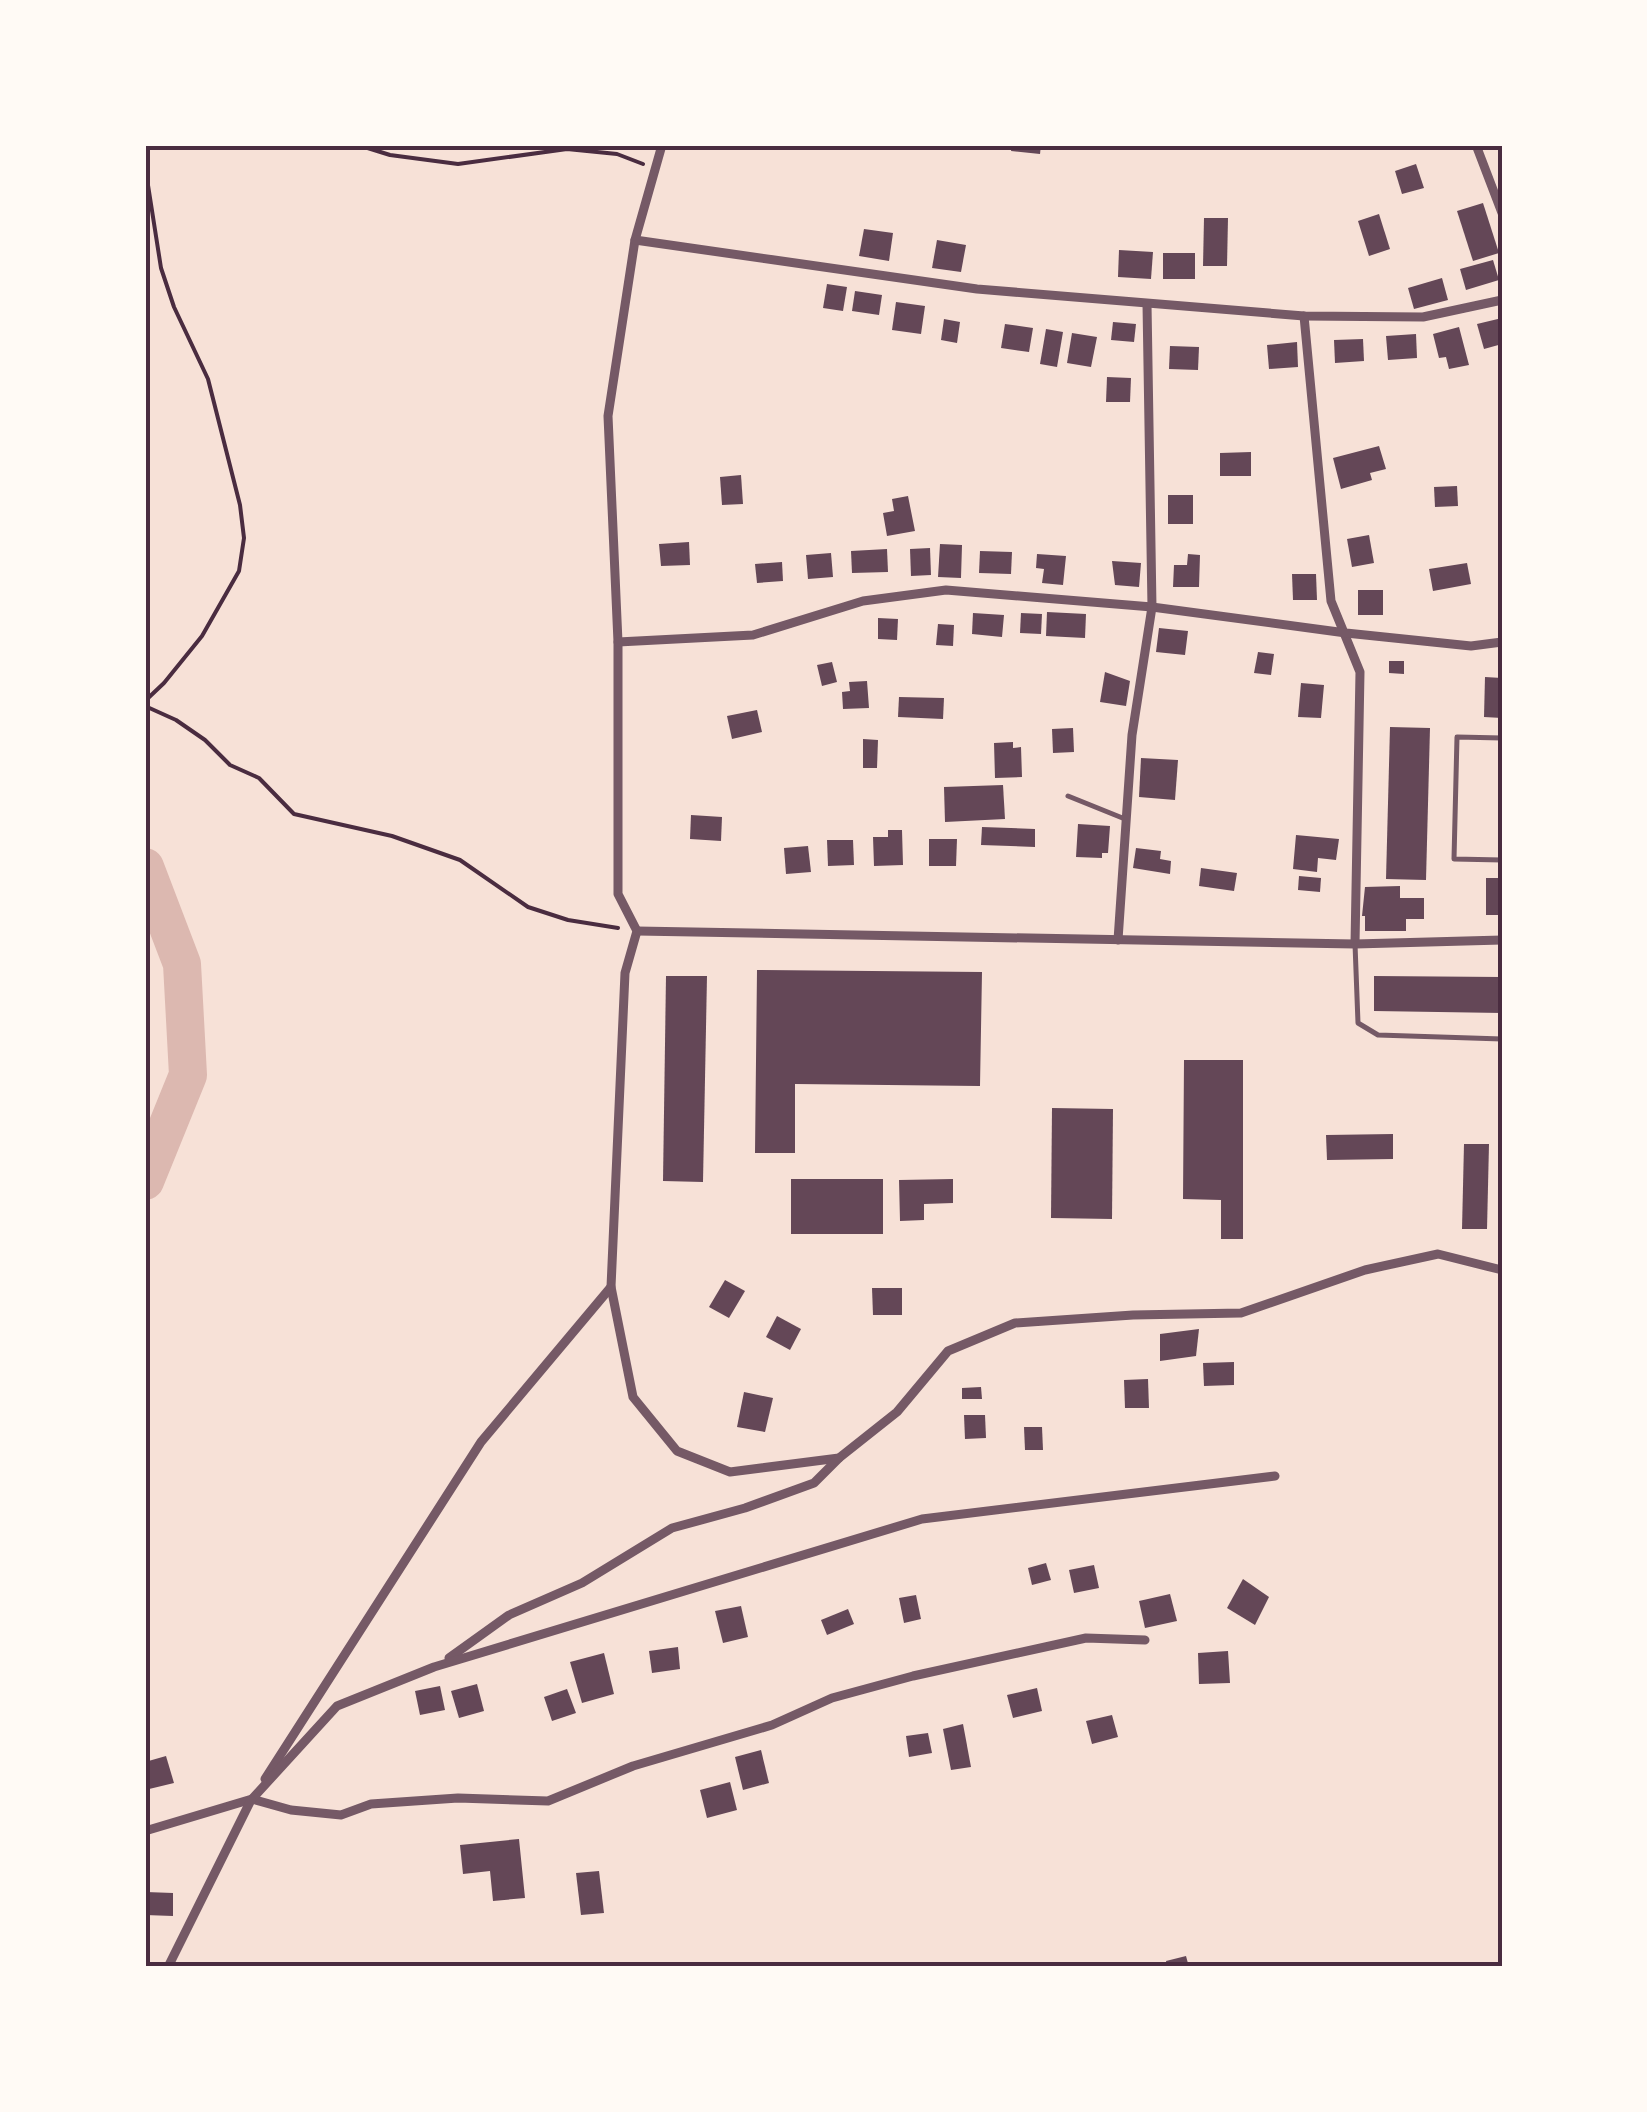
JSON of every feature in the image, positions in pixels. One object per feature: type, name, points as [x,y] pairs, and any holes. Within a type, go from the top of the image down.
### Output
[{"type":"street","points":[[662,145],[635,240],[608,416],[618,642],[618,894],[638,930],[625,973],[611,1287],[633,1397],[677,1451],[730,1472],[839,1458]]},
{"type":"street","points":[[1476,145],[1502,213]]},
{"type":"street","points":[[635,240],[976,289],[1304,316],[1423,317],[1502,300]]},
{"type":"street","points":[[1118,940],[1132,735],[1152,607],[1148,304]]},
{"type":"street","points":[[1304,316],[1331,601],[1360,672],[1355,944]]},
{"type":"street","points":[[618,642],[753,635],[863,601],[946,590],[1152,607],[1471,646],[1502,642]]},
{"type":"street","points":[[638,930],[1355,944],[1502,940]]},
{"type":"street","points":[[434,1667],[510,1615],[582,1583],[672,1528],[814,1483],[898,1412],[948,1351],[1015,1323],[1241,1313],[1365,1270],[1438,1254],[1502,1270]]},
{"type":"street","points":[[168,1967],[252,1799],[481,1442],[611,1287]]},
{"type":"street","points":[[145,1831],[252,1799],[338,1706],[434,1667],[922,1519],[1274,1476]]},
{"type":"street","points":[[252,1799],[292,1810],[341,1814],[371,1804],[458,1798],[548,1801],[632,1766],[772,1725],[832,1698],[913,1676],[1086,1638],[1145,1640]]},
{"type":"lane","points":[[1502,738],[1457,737],[1454,858],[1502,860]]},
{"type":"lane","points":[[1068,796],[1126,819]]},
{"type":"lane","points":[[1355,944],[1358,1024],[1378,1035],[1502,1039]]},
{"type":"path","points":[[358,145],[390,155],[458,164],[568,149],[617,154],[655,169]]},
{"type":"path","points":[[145,166],[161,268],[174,308],[208,379],[240,506],[244,538],[239,571],[202,636],[145,704],[206,740],[230,765],[259,778],[294,814],[392,836],[460,860],[528,907],[568,920],[638,930]]},
{"type":"building","points":[[1012,145],[1041,145],[1040,154],[1011,151]]},
{"type":"building","points":[[1416,164],[1424,188],[1402,194],[1395,171]]},
{"type":"building","points":[[1483,203],[1499,253],[1473,261],[1457,211]]},
{"type":"building","points":[[1379,214],[1390,249],[1369,256],[1358,221]]},
{"type":"building","points":[[1204,218],[1228,218],[1227,266],[1203,266]]},
{"type":"building","points":[[864,229],[893,233],[889,261],[859,256]]},
{"type":"building","points":[[937,240],[966,245],[961,272],[932,268]]},
{"type":"building","points":[[1119,250],[1153,252],[1151,279],[1118,277]]},
{"type":"building","points":[[1163,253],[1195,253],[1195,279],[1163,279]]},
{"type":"building","points":[[1493,260],[1499,280],[1466,290],[1460,269]]},
{"type":"building","points":[[1442,278],[1448,300],[1414,309],[1408,288]]},
{"type":"building","points":[[827,284],[847,287],[843,311],[823,308]]},
{"type":"building","points":[[855,291],[882,295],[879,315],[852,311]]},
{"type":"building","points":[[896,302],[925,306],[921,334],[892,330]]},
{"type":"building","points":[[1502,318],[1502,344],[1484,349],[1477,324]]},
{"type":"building","points":[[944,319],[960,322],[957,343],[941,340]]},
{"type":"building","points":[[1113,322],[1136,324],[1134,342],[1111,340]]},
{"type":"building","points":[[1005,324],[1033,328],[1029,352],[1001,348]]},
{"type":"building","points":[[1459,327],[1469,365],[1449,369],[1446,357],[1439,358],[1433,334]]},
{"type":"building","points":[[1046,329],[1063,332],[1057,367],[1040,364]]},
{"type":"building","points":[[1072,333],[1097,337],[1091,367],[1067,363]]},
{"type":"building","points":[[1416,334],[1417,358],[1388,360],[1386,336]]},
{"type":"building","points":[[1363,339],[1364,361],[1335,363],[1334,340]]},
{"type":"building","points":[[1297,342],[1298,367],[1269,369],[1267,345]]},
{"type":"building","points":[[1170,346],[1199,347],[1198,370],[1169,369]]},
{"type":"building","points":[[1107,377],[1131,378],[1130,402],[1106,402]]},
{"type":"building","points":[[1379,446],[1386,469],[1370,473],[1372,480],[1341,489],[1333,458]]},
{"type":"building","points":[[1251,452],[1251,476],[1220,476],[1220,453]]},
{"type":"building","points":[[741,475],[743,504],[722,505],[720,477]]},
{"type":"building","points":[[1457,486],[1458,506],[1435,507],[1434,487]]},
{"type":"building","points":[[1168,495],[1193,495],[1193,524],[1168,524]]},
{"type":"building","points":[[908,496],[915,531],[887,536],[883,513],[894,511],[892,499]]},
{"type":"building","points":[[1369,535],[1374,563],[1352,567],[1347,539]]},
{"type":"building","points":[[689,542],[690,565],[661,566],[659,544]]},
{"type":"building","points":[[940,544],[962,545],[961,578],[938,577]]},
{"type":"building","points":[[930,548],[931,575],[911,576],[910,549]]},
{"type":"building","points":[[887,549],[888,572],[852,573],[851,551]]},
{"type":"building","points":[[980,551],[1012,552],[1011,574],[979,573]]},
{"type":"building","points":[[831,553],[833,577],[808,579],[806,555]]},
{"type":"building","points":[[1037,554],[1066,556],[1063,585],[1042,583],[1044,569],[1036,568]]},
{"type":"building","points":[[1188,554],[1200,555],[1199,587],[1173,587],[1174,565],[1187,565]]},
{"type":"building","points":[[1112,561],[1141,563],[1139,587],[1115,585]]},
{"type":"building","points":[[782,562],[783,581],[757,583],[755,564]]},
{"type":"building","points":[[1467,563],[1471,584],[1433,591],[1429,569]]},
{"type":"building","points":[[1292,574],[1316,574],[1317,600],[1293,600]]},
{"type":"building","points":[[1358,590],[1383,590],[1383,615],[1358,615]]},
{"type":"building","points":[[1047,612],[1086,614],[1085,638],[1046,636]]},
{"type":"building","points":[[973,613],[1004,615],[1002,637],[972,634]]},
{"type":"building","points":[[1021,613],[1042,614],[1041,634],[1020,633]]},
{"type":"building","points":[[878,618],[898,619],[897,640],[878,639]]},
{"type":"building","points":[[938,624],[954,625],[953,646],[936,645]]},
{"type":"building","points":[[1159,628],[1188,631],[1185,655],[1156,652]]},
{"type":"building","points":[[1258,652],[1274,654],[1271,675],[1254,673]]},
{"type":"building","points":[[1389,661],[1404,661],[1404,674],[1389,673]]},
{"type":"building","points":[[832,662],[837,682],[822,686],[817,665]]},
{"type":"building","points":[[1105,672],[1130,681],[1126,706],[1100,702]]},
{"type":"building","points":[[1485,677],[1502,678],[1502,718],[1484,717]]},
{"type":"building","points":[[867,681],[869,708],[843,709],[842,692],[850,691],[849,682]]},
{"type":"building","points":[[1301,683],[1324,685],[1321,718],[1298,717]]},
{"type":"building","points":[[899,697],[944,698],[943,719],[898,717]]},
{"type":"building","points":[[757,710],[762,732],[732,739],[727,716]]},
{"type":"building","points":[[1390,727],[1430,728],[1426,880],[1386,879]]},
{"type":"building","points":[[1073,728],[1074,752],[1053,753],[1052,729]]},
{"type":"building","points":[[863,739],[878,740],[877,768],[863,768]]},
{"type":"building","points":[[1013,742],[1013,748],[1021,747],[1022,777],[995,778],[994,743]]},
{"type":"building","points":[[1141,758],[1178,760],[1175,800],[1139,797]]},
{"type":"building","points":[[1003,785],[1005,819],[945,822],[944,787]]},
{"type":"building","points":[[691,815],[722,817],[721,841],[690,839]]},
{"type":"building","points":[[1078,824],[1110,826],[1108,853],[1102,853],[1102,858],[1076,857]]},
{"type":"building","points":[[982,827],[1035,829],[1035,847],[981,845]]},
{"type":"building","points":[[888,830],[902,830],[903,865],[874,866],[873,837],[888,837]]},
{"type":"building","points":[[1296,835],[1339,839],[1336,860],[1318,858],[1317,872],[1293,869]]},
{"type":"building","points":[[929,839],[957,839],[956,866],[929,866]]},
{"type":"building","points":[[827,840],[853,840],[854,865],[828,866]]},
{"type":"building","points":[[808,846],[811,872],[786,874],[784,848]]},
{"type":"building","points":[[1136,848],[1161,851],[1160,859],[1171,861],[1170,874],[1133,868]]},
{"type":"building","points":[[1201,868],[1237,873],[1234,891],[1199,886]]},
{"type":"building","points":[[1299,876],[1321,878],[1320,892],[1298,890]]},
{"type":"building","points":[[1486,878],[1502,878],[1502,915],[1486,915]]},
{"type":"building","points":[[1400,886],[1400,898],[1424,898],[1424,919],[1406,919],[1406,931],[1365,931],[1365,887]]},
{"type":"building","points":[[757,970],[982,972],[980,1086],[795,1084],[795,1153],[755,1153]]},
{"type":"building","points":[[666,976],[707,976],[703,1182],[663,1181]]},
{"type":"building","points":[[1374,976],[1502,977],[1502,1013],[1374,1011]]},
{"type":"building","points":[[1184,1060],[1243,1060],[1243,1239],[1221,1239],[1221,1200],[1183,1199]]},
{"type":"building","points":[[1052,1108],[1113,1109],[1112,1219],[1051,1218]]},
{"type":"building","points":[[1393,1134],[1393,1159],[1327,1160],[1326,1135]]},
{"type":"building","points":[[1464,1144],[1489,1144],[1487,1229],[1462,1229]]},
{"type":"building","points":[[791,1179],[883,1179],[883,1234],[791,1234]]},
{"type":"building","points":[[953,1179],[953,1203],[924,1204],[924,1220],[900,1221],[899,1180]]},
{"type":"building","points":[[725,1280],[745,1291],[729,1318],[709,1307]]},
{"type":"building","points":[[872,1288],[902,1288],[902,1315],[873,1315]]},
{"type":"building","points":[[777,1316],[801,1329],[790,1350],[766,1337]]},
{"type":"building","points":[[1199,1329],[1196,1356],[1160,1361],[1160,1334]]},
{"type":"building","points":[[1234,1362],[1234,1385],[1204,1386],[1203,1363]]},
{"type":"building","points":[[1148,1379],[1149,1408],[1125,1408],[1124,1380]]},
{"type":"building","points":[[981,1387],[982,1399],[962,1399],[962,1388]]},
{"type":"building","points":[[744,1392],[773,1398],[765,1432],[737,1427]]},
{"type":"building","points":[[964,1415],[985,1415],[986,1438],[965,1439]]},
{"type":"building","points":[[1024,1427],[1042,1427],[1043,1450],[1025,1450]]},
{"type":"building","points":[[1046,1563],[1051,1580],[1032,1585],[1028,1568]]},
{"type":"building","points":[[1094,1565],[1099,1588],[1074,1593],[1069,1570]]},
{"type":"building","points":[[1243,1579],[1269,1597],[1255,1625],[1227,1608]]},
{"type":"building","points":[[1170,1594],[1177,1621],[1145,1628],[1139,1601]]},
{"type":"building","points":[[916,1595],[921,1619],[904,1623],[899,1598]]},
{"type":"building","points":[[741,1606],[748,1637],[723,1643],[715,1611]]},
{"type":"building","points":[[848,1609],[854,1624],[827,1635],[821,1620]]},
{"type":"building","points":[[678,1647],[680,1669],[652,1673],[649,1651]]},
{"type":"building","points":[[1228,1651],[1230,1683],[1199,1684],[1198,1653]]},
{"type":"building","points":[[604,1653],[614,1694],[582,1703],[570,1662]]},
{"type":"building","points":[[477,1684],[484,1711],[459,1718],[451,1691]]},
{"type":"building","points":[[440,1686],[445,1710],[420,1715],[415,1691]]},
{"type":"building","points":[[1037,1688],[1042,1711],[1013,1718],[1007,1695]]},
{"type":"building","points":[[567,1689],[576,1713],[552,1721],[544,1697]]},
{"type":"building","points":[[1112,1715],[1118,1737],[1092,1744],[1086,1721]]},
{"type":"building","points":[[963,1724],[971,1767],[951,1770],[943,1729]]},
{"type":"building","points":[[928,1733],[932,1753],[909,1757],[906,1736]]},
{"type":"building","points":[[761,1750],[769,1783],[743,1790],[735,1757]]},
{"type":"building","points":[[166,1756],[174,1783],[145,1790],[145,1762]]},
{"type":"building","points":[[730,1782],[737,1810],[707,1818],[700,1790]]},
{"type":"building","points":[[519,1839],[525,1898],[493,1901],[490,1871],[463,1874],[460,1845]]},
{"type":"building","points":[[599,1871],[604,1913],[581,1915],[576,1873]]},
{"type":"building","points":[[146,1892],[173,1893],[173,1916],[145,1915]]},
{"type":"building","points":[[1186,1956],[1189,1967],[1167,1967],[1166,1961]]},
{"type":"waterway","points":[[145,867],[182,964],[188,1075],[145,1181]]}]
